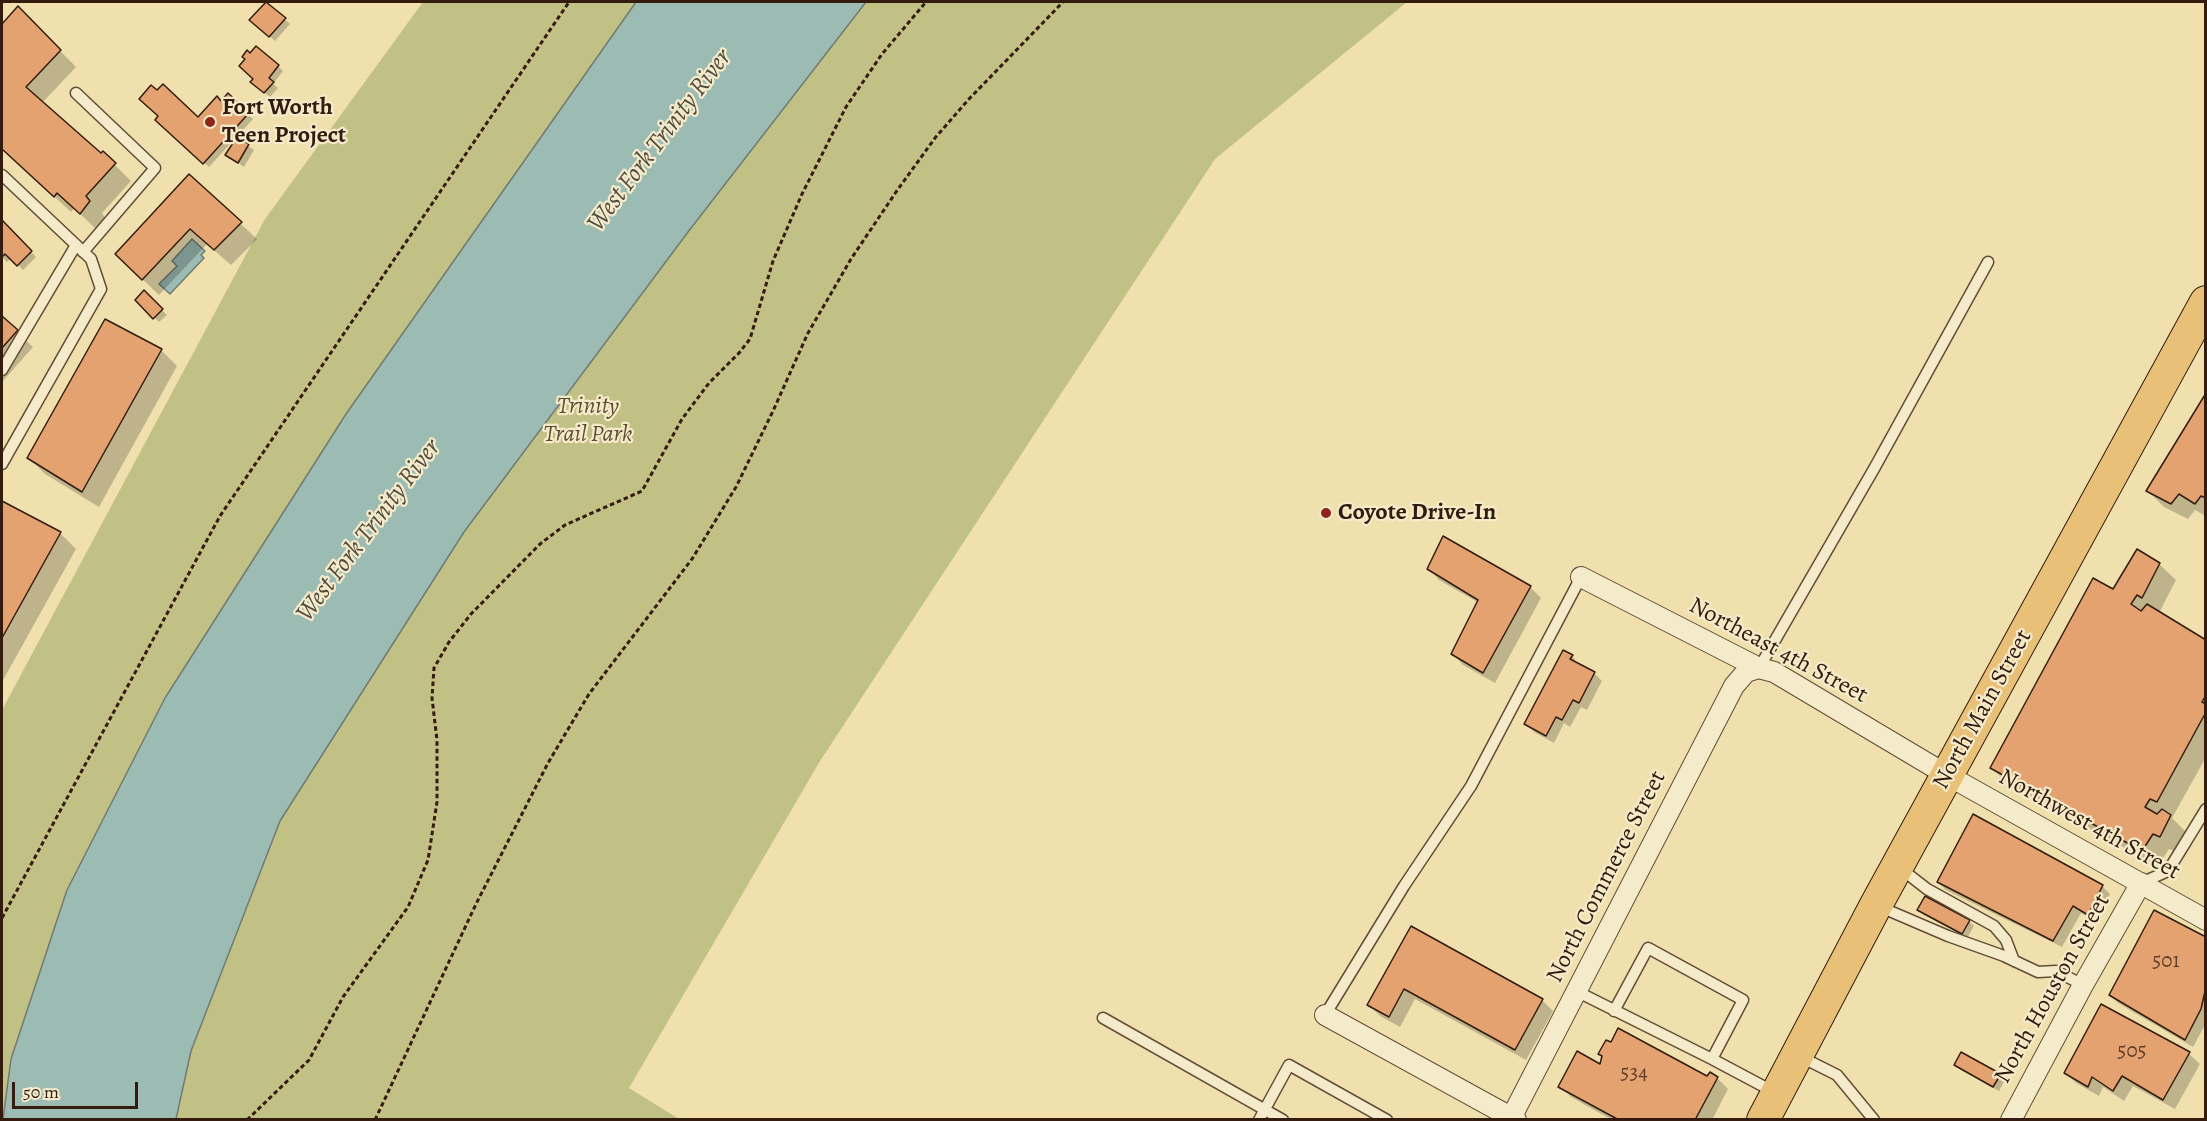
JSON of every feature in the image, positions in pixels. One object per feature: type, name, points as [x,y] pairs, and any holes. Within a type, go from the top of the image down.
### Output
[{"type":"main road","name":"North Main Street","points":[[1770,1106],[1876,904],[2205,302]]},
{"type":"street","name":"Northeast 4th Street","points":[[1581,577],[1759,668],[1774,672],[1947,775]]},
{"type":"street","name":"North Commerce Street","points":[[1513,1119],[1576,991],[1734,686],[1746,672],[1759,668]]},
{"type":"street","name":"Northwest 4th Street","points":[[1947,775],[2205,920]]},
{"type":"street","name":"North Houston Street","points":[[2011,1119],[2141,883]]},
{"type":"street","points":[[1325,1015],[1513,1119]]},
{"type":"lane","points":[[2,370],[80,249],[155,168],[76,93]]},
{"type":"lane","points":[[2,175],[91,259],[101,289],[2,464]]},
{"type":"lane","points":[[1759,668],[1875,467],[1988,262]]},
{"type":"lane","points":[[1325,1015],[1404,886],[1471,786],[1581,577]]},
{"type":"lane","points":[[2141,883],[2168,871],[2205,809]]},
{"type":"lane","points":[[1897,866],[1927,889],[1994,926],[2006,940],[2014,961]]},
{"type":"lane","points":[[1876,904],[1947,936],[2038,972],[2056,971],[2083,985]]},
{"type":"lane","points":[[1614,1011],[1648,948],[1743,1000],[1712,1059]]},
{"type":"lane","points":[[1576,991],[1712,1059],[1770,1106]]},
{"type":"lane","points":[[1103,1018],[1262,1114],[1283,1119]]},
{"type":"lane","points":[[1798,1055],[1837,1075],[1874,1119]]},
{"type":"lane","points":[[1262,1114],[1289,1065],[1387,1119]]},
{"type":"path","points":[[2,918],[220,516],[569,2]]},
{"type":"path","points":[[247,1119],[309,1060],[343,998],[408,907],[428,860],[437,802],[437,740],[432,698],[434,668],[449,642],[471,614],[540,544],[565,525],[642,491],[682,419],[709,382],[750,339],[773,261],[802,194],[846,107],[882,54],[926,2]]},
{"type":"path","points":[[375,1119],[476,904],[548,763],[589,694],[692,559],[736,487],[774,411],[808,333],[851,259],[935,138],[969,99],[1063,2]]},
{"type":"green space","name":"Trinity Trail Park","points":[[423,2],[1407,2],[1215,159],[820,761],[629,1088],[679,1119],[2,1120],[2,710],[265,219]]},
{"type":"water","name":"West Fork Trinity River","points":[[636,2],[866,2],[688,232],[464,532],[280,821],[191,1051],[176,1119],[3,1119],[11,1059],[67,890],[165,698],[346,414]]},
{"type":"water","points":[[192,239],[205,251],[201,255],[204,258],[170,294],[159,284],[177,266],[172,261]]},
{"type":"building","points":[[266,2],[286,18],[269,37],[249,20]]},
{"type":"building","points":[[18,6],[61,50],[26,87],[101,153],[103,151],[116,163],[86,196],[90,201],[80,214],[57,193],[54,197],[2,149],[2,24]]},
{"type":"building","points":[[256,46],[279,65],[269,78],[274,82],[264,93],[250,82],[253,79],[239,66],[245,59],[242,57],[247,50],[250,53]]},
{"type":"building","points":[[163,84],[198,117],[217,96],[221,101],[228,93],[249,113],[203,164],[155,120],[158,116],[139,99],[151,85],[157,90]]},
{"type":"building","points":[[237,137],[249,144],[238,163],[225,155]]},
{"type":"building","points":[[189,174],[242,222],[214,250],[190,229],[142,280],[115,254]]},
{"type":"building","points":[[2,220],[32,251],[17,266],[5,254],[2,257]]},
{"type":"building","points":[[144,290],[163,309],[153,319],[135,300]]},
{"type":"building","points":[[2,316],[18,330],[2,348]]},
{"type":"building","points":[[105,319],[162,349],[82,492],[27,458]]},
{"type":"building","points":[[2206,393],[2206,498],[2201,496],[2195,504],[2179,494],[2171,504],[2146,491]]},
{"type":"building","points":[[2,501],[61,532],[2,638]]},
{"type":"building","points":[[1443,536],[1531,586],[1483,673],[1451,654],[1478,600],[1427,569]]},
{"type":"building","points":[[2137,549],[2160,563],[2142,598],[2137,595],[2131,604],[2141,611],[2147,604],[2206,640],[2206,695],[2202,702],[2206,704],[2206,712],[2157,802],[2150,799],[2145,807],[2157,814],[2162,809],[2171,815],[2160,837],[2153,834],[2142,851],[1990,768],[2093,578],[2113,589]]},
{"type":"building","points":[[1563,650],[1573,655],[1570,659],[1595,672],[1579,703],[1573,700],[1562,720],[1556,717],[1546,736],[1524,724]]},
{"type":"building","points":[[1973,814],[2103,885],[2088,915],[2073,906],[2053,941],[1937,882]]},
{"type":"building","points":[[1925,896],[1970,920],[1962,934],[1917,910]]},
{"type":"building","points":[[2154,910],[2206,937],[2206,987],[2201,1009],[2185,1040],[2109,995]]},
{"type":"building","points":[[1411,926],[1543,999],[1515,1050],[1404,989],[1389,1017],[1367,1005]]},
{"type":"building","points":[[2101,1004],[2190,1052],[2163,1100],[2122,1076],[2113,1091],[2092,1077],[2088,1087],[2064,1073]]},
{"type":"building","points":[[1618,1028],[1707,1076],[1710,1072],[1718,1077],[1695,1120],[1619,1120],[1558,1087],[1577,1051],[1600,1064],[1602,1056],[1598,1054],[1606,1040],[1611,1042]]},
{"type":"building","points":[[1961,1052],[2001,1074],[1993,1087],[1954,1065]]},
{"type":"place","name":"Fort Worth Teen Project","points":[[210,122]]},
{"type":"place","name":"Coyote Drive-In","points":[[1326,513]]}]
